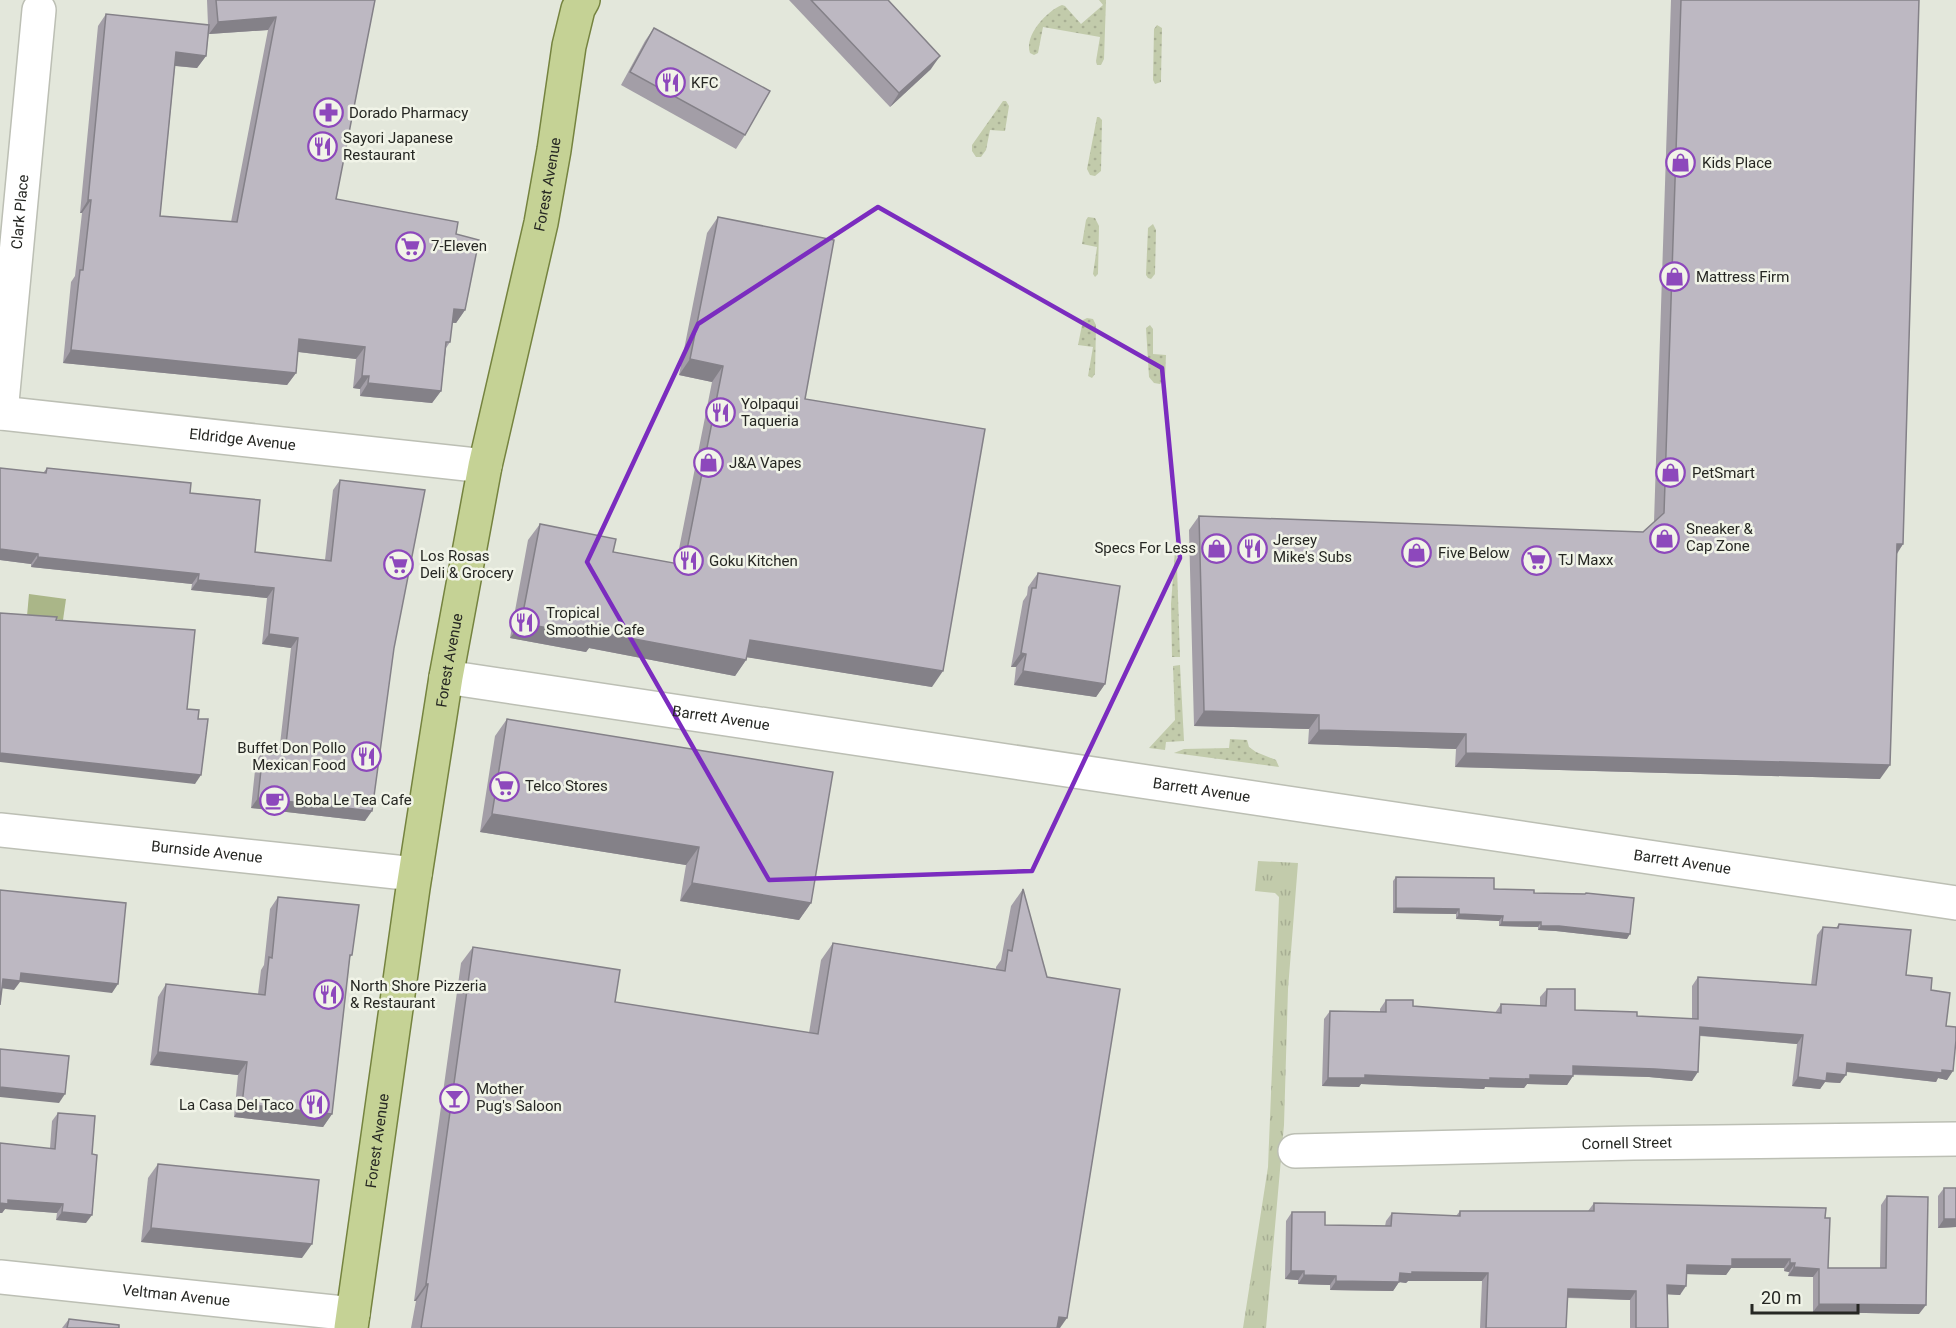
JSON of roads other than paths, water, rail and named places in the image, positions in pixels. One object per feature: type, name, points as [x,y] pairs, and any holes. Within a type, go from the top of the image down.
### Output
[{"type":"main road","name":"Forest Avenue","points":[[352,1321],[415,874],[446,678],[485,466],[541,223],[569,46],[578,9],[583,0]]},
{"type":"street","name":"Clark Place","points":[[0,413],[39,10]]},
{"type":"street","name":"Eldridge Avenue","points":[[0,413],[485,466]]},
{"type":"street","name":"Barrett Avenue","points":[[446,678],[1956,903]]},
{"type":"street","name":"Burnside Avenue","points":[[0,830],[415,874]]},
{"type":"street","name":"Cornell Street","points":[[1295,1151],[1622,1143],[1956,1139]]},
{"type":"street","name":"Veltman Avenue","points":[[0,1277],[352,1321]]},
{"type":"place","name":"KFC","points":[[670,83]]},
{"type":"place","name":"Dorado Pharmacy","points":[[328,113]]},
{"type":"place","name":"Sayori Japanese Restaurant","points":[[322,147]]},
{"type":"place","name":"Kids Place","points":[[1681,163]]},
{"type":"place","name":"7-Eleven","points":[[410,246]]},
{"type":"place","name":"Mattress Firm","points":[[1675,277]]},
{"type":"place","name":"Yolpaqui Taqueria","points":[[720,413]]},
{"type":"place","name":"J&A Vapes","points":[[708,463]]},
{"type":"place","name":"PetSmart","points":[[1671,473]]},
{"type":"place","name":"Sneaker & Cap Zone","points":[[1665,538]]},
{"type":"place","name":"Specs For Less","points":[[1217,548]]},
{"type":"place","name":"Jersey Mike's Subs","points":[[1252,549]]},
{"type":"place","name":"Five Below","points":[[1417,553]]},
{"type":"place","name":"TJ Maxx","points":[[1537,560]]},
{"type":"place","name":"Goku Kitchen","points":[[688,561]]},
{"type":"place","name":"Los Rosas Deli & Grocery","points":[[399,565]]},
{"type":"place","name":"Tropical Smoothie Cafe","points":[[525,622]]},
{"type":"place","name":"Buffet Don Pollo Mexican Food","points":[[367,757]]},
{"type":"place","name":"Telco Stores","points":[[504,786]]},
{"type":"place","name":"Boba Le Tea Cafe","points":[[274,800]]},
{"type":"place","name":"North Shore Pizzeria & Restaurant","points":[[329,995]]},
{"type":"place","name":"Mother Pug's Saloon","points":[[455,1098]]},
{"type":"place","name":"La Casa Del Taco","points":[[315,1105]]}]
